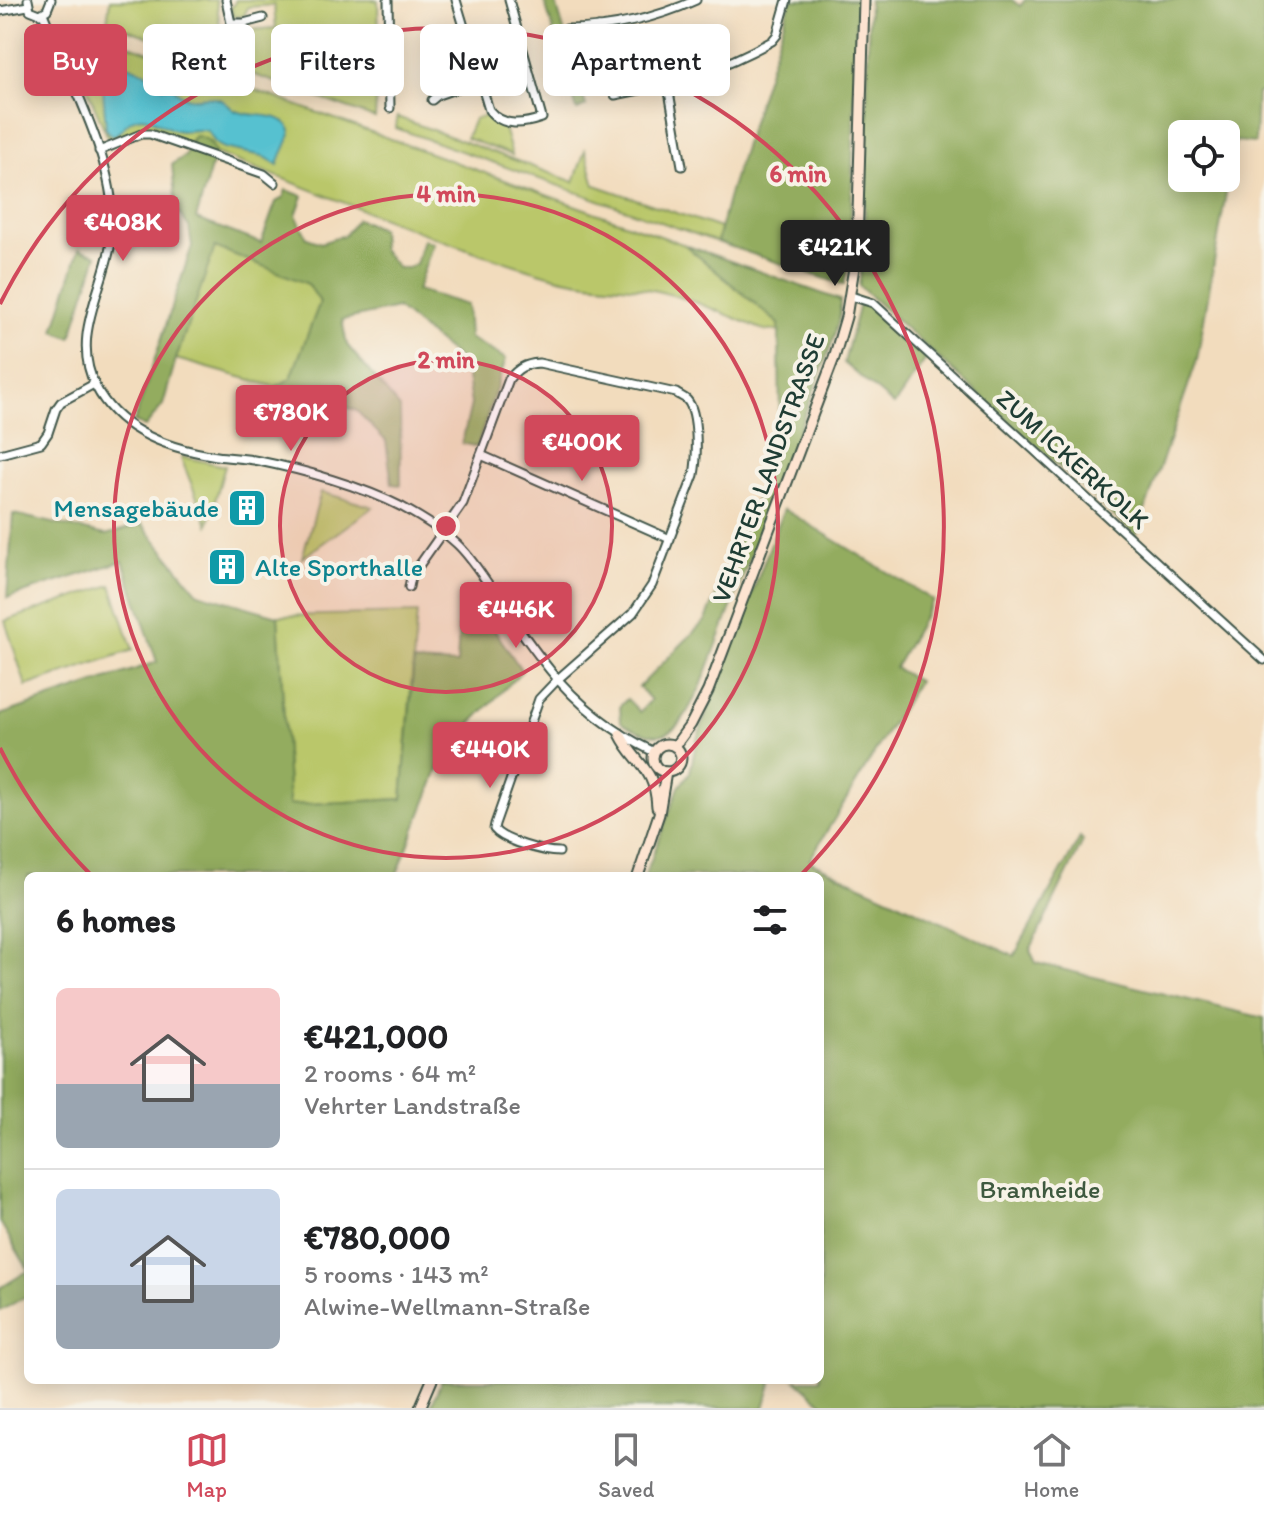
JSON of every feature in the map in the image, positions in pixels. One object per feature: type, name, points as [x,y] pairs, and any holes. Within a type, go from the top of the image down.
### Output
[{"type":"main road","name":"VEHRTER LANDSTRASSE","points":[[675,746],[691,724],[716,673],[839,342],[851,296],[857,249],[864,0]]},
{"type":"main road","points":[[620,734],[626,747],[643,764],[654,782],[659,814]]},
{"type":"main road","points":[[662,744],[675,746],[680,753],[679,765],[674,770],[660,770],[654,763],[654,752],[662,744]]},
{"type":"main road","points":[[639,872],[659,814],[666,772]]},
{"type":"main road","points":[[420,1408],[430,1384]]},
{"type":"street","points":[[0,11],[28,3],[33,12],[43,13],[50,7],[51,0]]},
{"type":"street","points":[[226,0],[231,23],[263,18]]},
{"type":"street","points":[[388,0],[390,108]]},
{"type":"street","points":[[456,0],[464,24]]},
{"type":"street","points":[[509,0],[516,24]]},
{"type":"street","points":[[612,24],[655,15],[696,0]]},
{"type":"street","points":[[730,62],[772,41],[777,35],[787,0]]},
{"type":"street","points":[[43,13],[112,190],[114,213],[108,258],[87,327],[88,365],[94,384],[115,415],[144,435],[213,456],[260,461],[354,488],[398,505],[443,532],[474,563],[521,632],[558,679],[620,734],[654,752]]},
{"type":"street","points":[[485,96],[494,116],[518,124],[542,118],[527,64]]},
{"type":"street","points":[[432,100],[437,96]]},
{"type":"street","points":[[670,96],[682,166]]},
{"type":"street","points":[[99,151],[141,134],[150,134],[264,174],[275,183]]},
{"type":"street","name":"ZUM ICKERKOLK","points":[[851,296],[873,303],[1264,660]]},
{"type":"street","points":[[409,587],[411,577],[463,503],[509,379],[516,370],[526,364],[539,363],[676,393],[688,401],[694,412],[694,475],[652,585],[633,613],[539,699],[494,829],[500,835],[549,852],[559,852]]},
{"type":"street","points":[[0,454],[41,443],[46,439],[61,402],[94,384]]},
{"type":"street","points":[[481,455],[670,539]]},
{"type":"green space","points":[[110,0],[216,0],[220,24],[143,24],[143,35],[127,29],[127,24],[107,22]]},
{"type":"green space","points":[[235,0],[378,0],[379,24],[276,24],[274,5],[248,7],[244,16],[233,17],[231,7]]},
{"type":"green space","points":[[544,0],[555,0],[562,24],[551,24]]},
{"type":"green space","points":[[791,0],[857,0],[850,251],[844,285],[717,242],[730,191]]},
{"type":"green space","points":[[869,0],[1012,0],[1020,6],[1025,0],[1264,0],[1264,92],[1257,93],[1255,143],[1240,142],[1240,120],[1168,120],[1168,192],[1226,192],[1197,360],[1136,536],[859,286],[864,253]]},
{"type":"green space","points":[[271,28],[271,81],[255,75],[255,30]]},
{"type":"green space","points":[[127,44],[143,50],[143,96],[255,96],[255,90],[685,245],[779,324],[781,330],[766,331],[667,293],[568,280],[513,264],[427,235],[215,153],[211,143],[194,136],[189,143],[149,130],[110,143],[90,96],[127,96]]},
{"type":"green space","points":[[314,96],[376,96],[375,118]]},
{"type":"green space","points":[[573,96],[583,96],[586,106],[577,110]]},
{"type":"green space","points":[[485,116],[503,125],[512,155],[466,138],[474,119]]},
{"type":"green space","points":[[397,117],[574,182],[585,150],[595,185],[720,228],[717,242],[396,128]]},
{"type":"green space","points":[[194,136],[208,141],[215,153],[196,219],[261,243],[276,202],[283,198],[286,190],[303,196],[296,215],[307,238],[321,243],[345,235],[357,219],[381,229],[382,250],[398,268],[416,264],[423,239],[433,243],[417,290],[467,305],[469,338],[506,359],[477,447],[462,443],[471,404],[465,364],[397,308],[342,320],[347,345],[400,408],[401,485],[392,484],[386,441],[356,410],[329,403],[316,417],[276,387],[291,378],[320,302],[308,284],[215,247],[163,405],[145,427],[134,422],[192,246],[189,227],[176,209],[172,164],[185,156]]},
{"type":"green space","points":[[685,245],[840,300],[840,315],[701,686],[686,713],[671,731],[651,735],[621,722],[620,706],[627,699],[640,712],[651,700],[639,687],[706,620],[780,442],[779,324]]},
{"type":"green space","points":[[214,246],[308,283],[320,302],[291,378],[276,387],[176,359]]},
{"type":"green space","points":[[79,249],[97,255],[71,338],[54,331]]},
{"type":"green space","points":[[859,304],[868,305],[926,359],[894,405],[844,363]]},
{"type":"green space","points":[[181,458],[225,466],[208,525]]},
{"type":"green space","points":[[321,492],[373,507],[302,558]]},
{"type":"green space","name":"Bramheide","points":[[784,509],[933,600],[895,668],[918,681],[811,862],[1014,956],[1080,838],[1083,841],[1030,950],[1036,963],[1264,1018],[1264,1408],[828,1408],[801,1384],[824,1384],[824,872],[647,872],[679,787],[690,772],[697,739]]},
{"type":"green space","points":[[13,514],[106,535],[142,524],[198,593],[278,616],[289,805],[402,799],[414,662],[457,664],[460,610],[485,616],[522,671],[447,748],[398,872],[24,872],[24,1262],[0,1222],[0,715],[157,662],[123,561],[7,598]]},
{"type":"green space","points":[[111,585],[133,650],[26,686],[5,621]]},
{"type":"green space","points":[[417,613],[402,799],[289,805],[278,616]]},
{"type":"green space","points":[[24,1273],[24,1297],[0,1311],[0,1288]]},
{"type":"green space","points":[[440,1384],[771,1384],[764,1408],[430,1408]]},
{"type":"water","points":[[127,64],[143,72],[143,96],[212,97],[242,113],[280,119],[291,130],[278,165],[263,156],[224,148],[216,144],[208,131],[175,130],[143,117],[132,120],[112,136],[106,129],[104,96],[127,96]]},
{"type":"place","name":"Mensagebäude","points":[[247,508]]},
{"type":"place","name":"Alte Sporthalle","points":[[227,567]]}]
